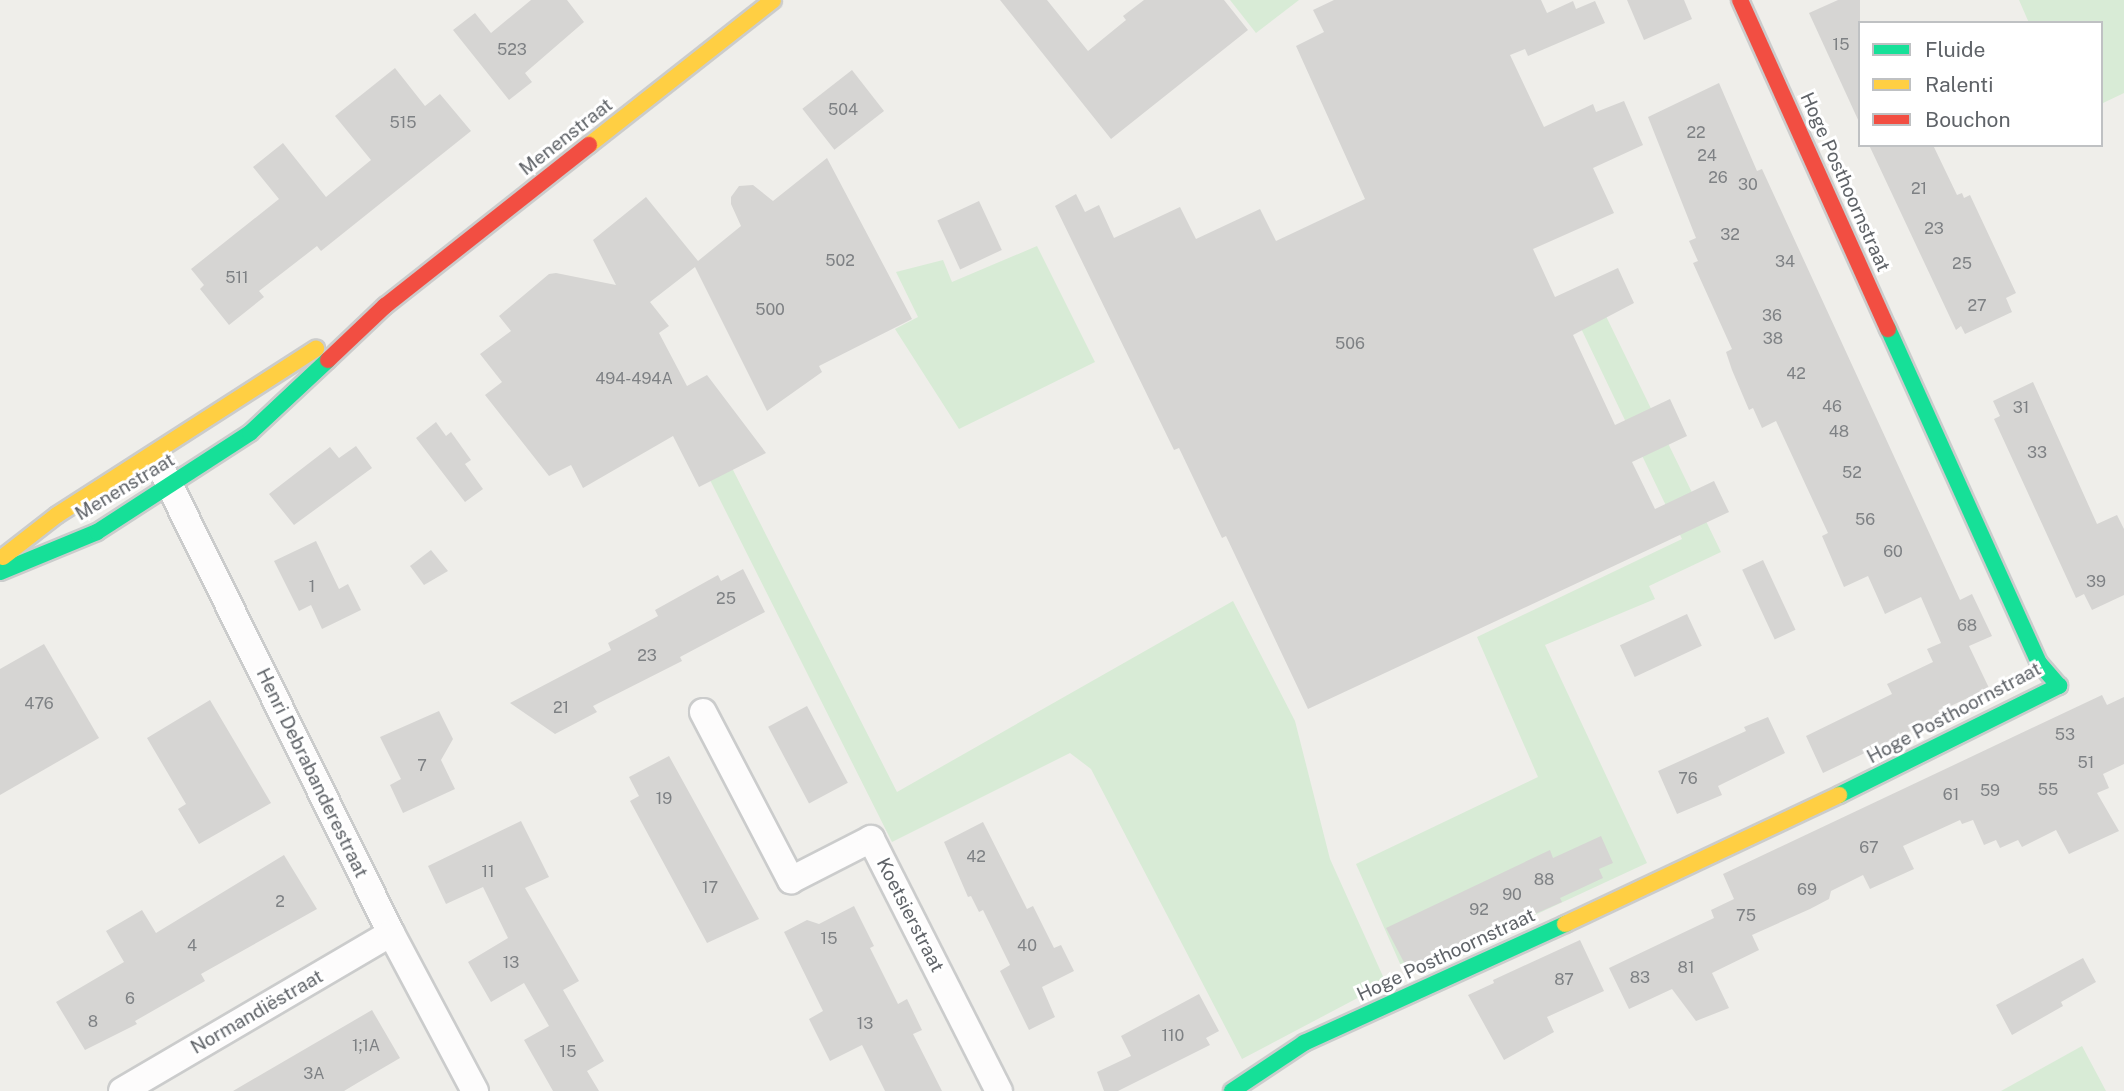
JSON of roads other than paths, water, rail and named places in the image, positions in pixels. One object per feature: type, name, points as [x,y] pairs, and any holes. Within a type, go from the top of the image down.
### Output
[{"type":"street","name":"Menenstraat","points":[[0,572],[97,532],[170,487],[250,432],[386,306],[773,0]]},
{"type":"street","name":"Hoge Posthoornstraat","points":[[1233,1091],[1304,1043],[1750,839],[2059,686],[2039,663],[1740,0]]},
{"type":"street","name":"Menenstraat","points":[[0,559],[57,515],[386,306]]},
{"type":"street","name":"Henri Debrabanderestraat","points":[[153,453],[391,933],[475,1091]]},
{"type":"street","name":"Koetsierstraat","points":[[703,712],[791,880],[871,839],[999,1091]]},
{"type":"street","name":"Normandiëstraat","points":[[122,1091],[391,933]]}]
